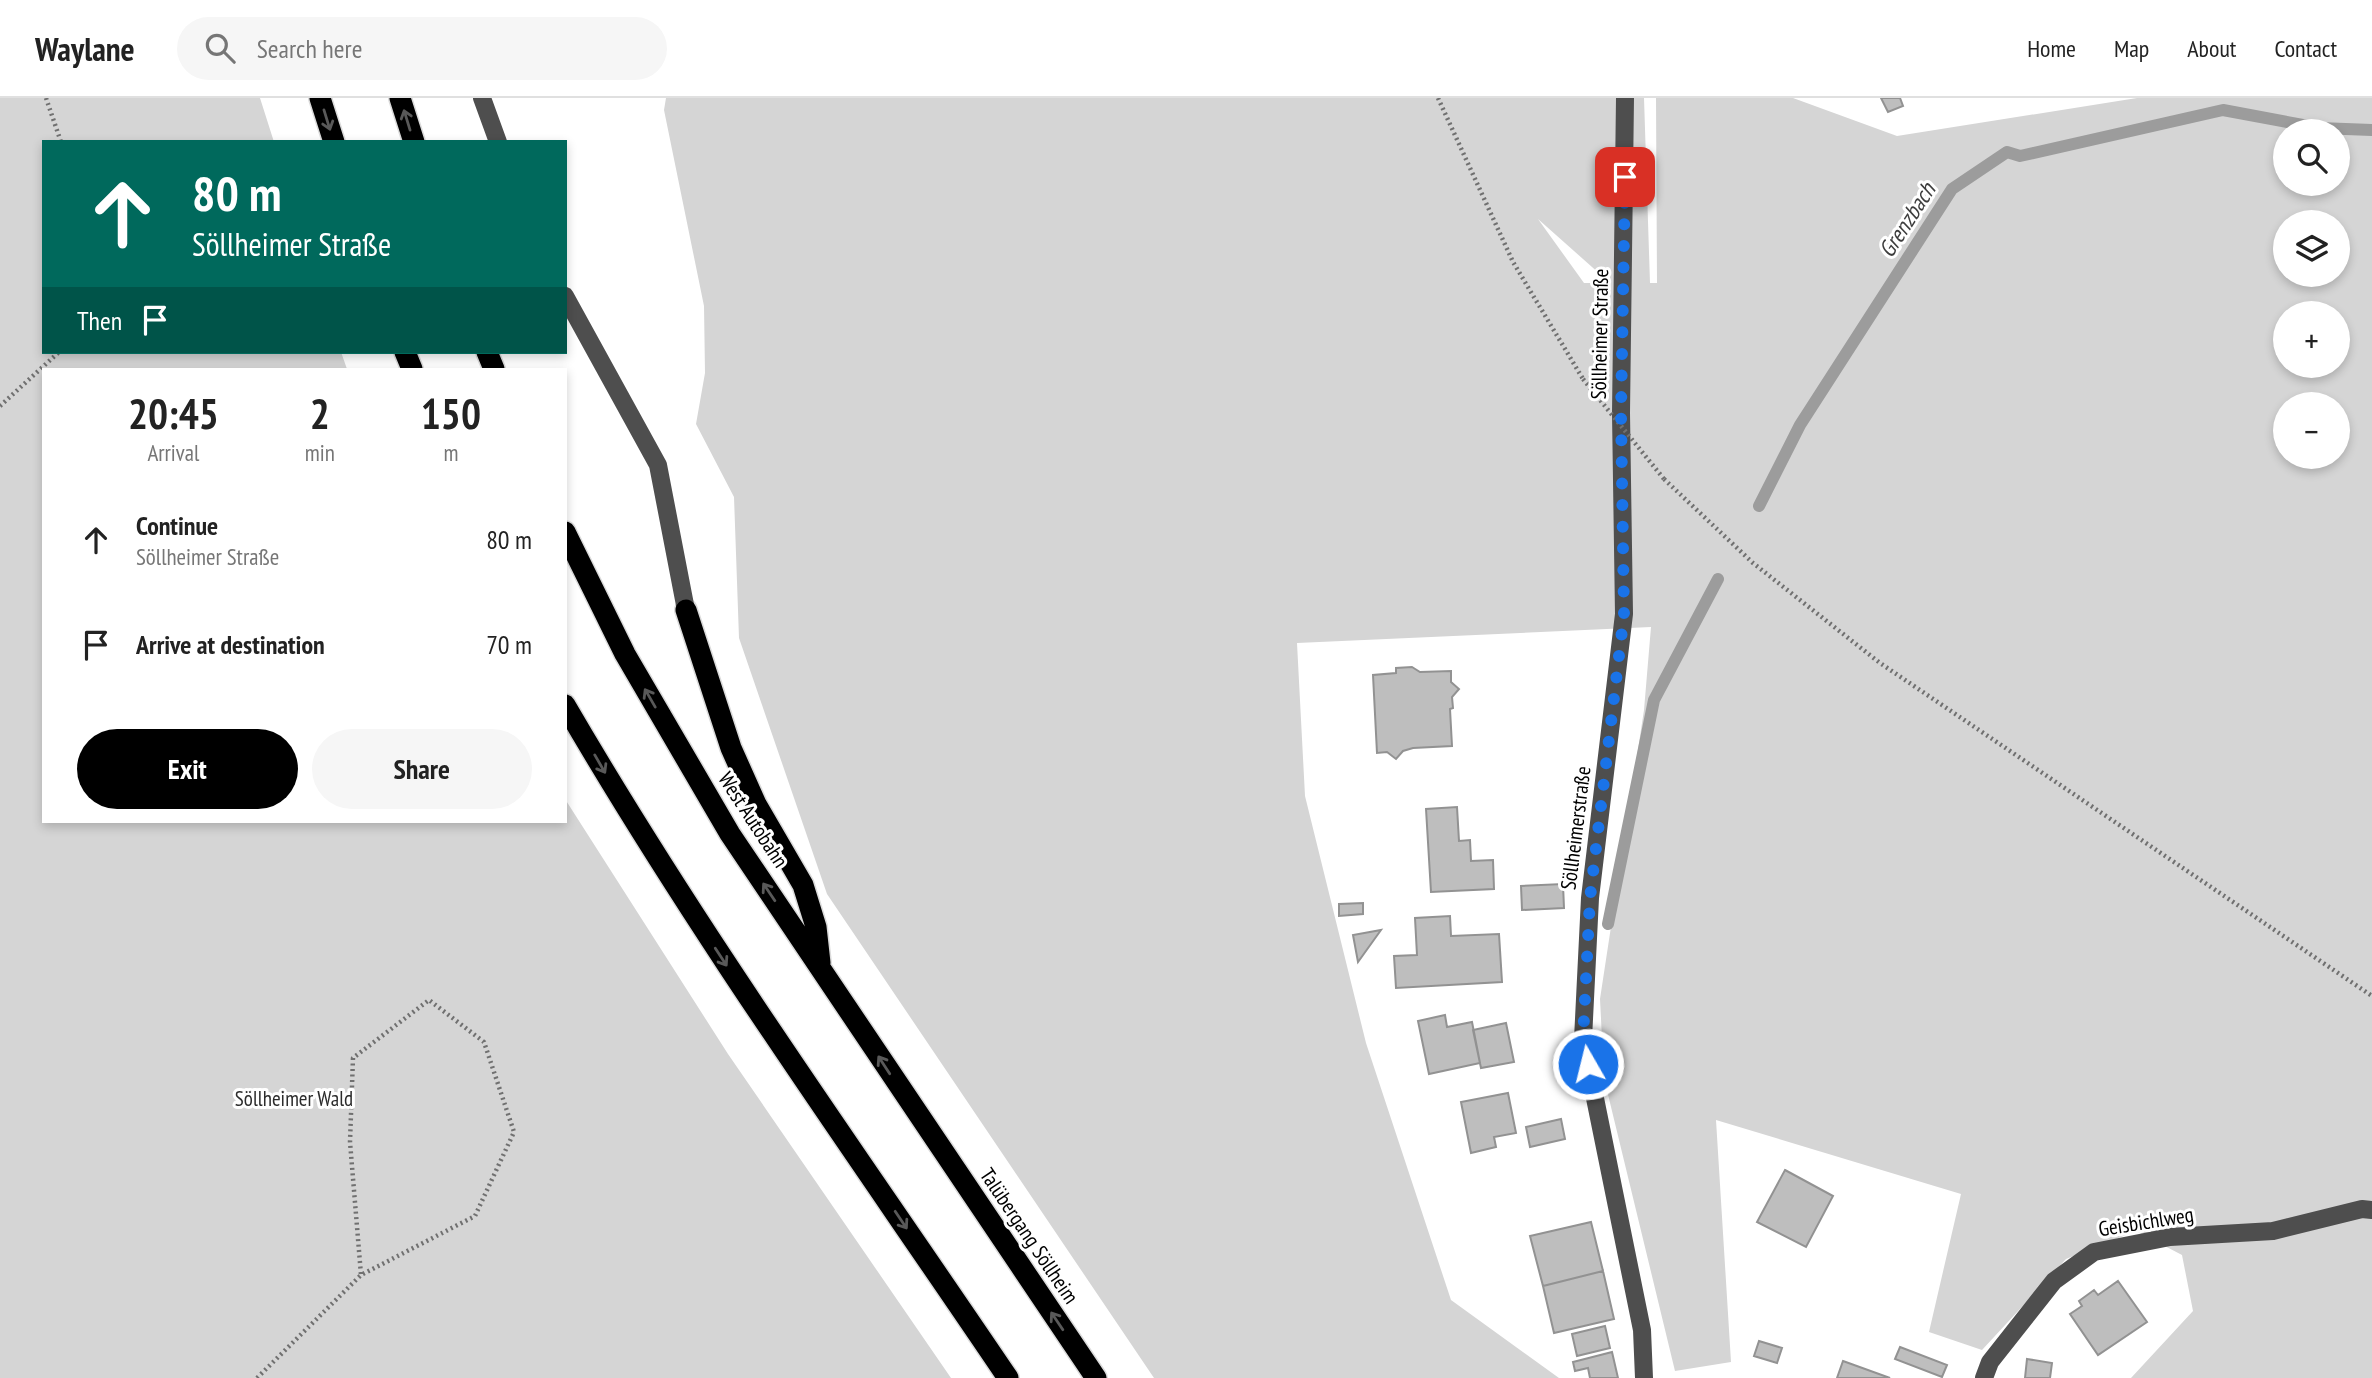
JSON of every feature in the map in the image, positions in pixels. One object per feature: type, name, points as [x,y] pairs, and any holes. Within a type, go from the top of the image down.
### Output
[{"type":"highway","points":[[320,98],[333,140]]},
{"type":"highway","points":[[400,98],[413,140]]},
{"type":"highway","name":"West Autobahn","points":[[567,536],[625,654],[730,834],[922,1122]]},
{"type":"highway","points":[[686,610],[731,748],[756,804],[803,885],[816,927],[821,968]]},
{"type":"highway","points":[[567,708],[678,891],[1008,1378]]},
{"type":"highway","name":"Talübergang Söllheim","points":[[922,1122],[1096,1378]]},
{"type":"street","points":[[482,98],[497,140]]},
{"type":"street","name":"Söllheimer Straße","points":[[1624,614],[1621,413],[1625,98]]},
{"type":"street","points":[[567,300],[658,465],[686,610]]},
{"type":"street","name":"Söllheimerstraße","points":[[1624,614],[1590,898],[1583,1039],[1642,1330],[1643,1378]]},
{"type":"street","name":"Geisbichlweg","points":[[1984,1378],[1990,1362],[2054,1281],[2094,1252],[2170,1237],[2273,1231],[2361,1209],[2372,1210]]},
{"type":"path","points":[[46,98],[60,140]]},
{"type":"path","points":[[1438,98],[1513,262],[1583,379],[1664,479],[1753,562],[1880,663],[2372,996]]},
{"type":"path","points":[[0,406],[57,354]]},
{"type":"path","points":[[257,1378],[361,1275],[475,1216],[514,1132],[484,1041],[429,1000],[353,1058],[350,1143],[361,1275]]},
{"type":"green space","name":"Söllheimer Wald","points":[[0,98],[260,98],[273,140],[42,140],[42,354],[342,354],[347,368],[42,368],[42,823],[567,823],[567,802],[728,1054],[951,1378],[0,1378]]},
{"type":"green space","points":[[666,98],[1644,98],[1650,283],[1657,283],[1656,98],[1793,98],[1897,136],[2137,98],[2372,98],[2372,1378],[2131,1378],[2193,1311],[2182,1255],[2136,1231],[2066,1259],[1982,1350],[1929,1332],[1961,1194],[1716,1120],[1731,1362],[1675,1371],[1604,1078],[1600,999],[1644,710],[1651,627],[1297,643],[1305,796],[1366,1043],[1451,1300],[1559,1378],[1154,1378],[827,894],[739,638],[734,497],[696,424],[705,373],[704,306],[664,110]],"holes":[[[1538,219],[1610,283],[1584,283]]]},
{"type":"building","points":[[1881,98],[1900,98],[1903,106],[1888,112]]},
{"type":"building","points":[[1412,667],[1420,672],[1451,671],[1451,682],[1459,689],[1452,697],[1453,708],[1450,709],[1452,746],[1413,748],[1403,751],[1396,759],[1387,752],[1377,753],[1373,675],[1396,673],[1396,668]]},
{"type":"building","points":[[1457,807],[1459,841],[1470,840],[1471,861],[1493,860],[1494,889],[1431,892],[1426,809]]},
{"type":"building","points":[[1563,884],[1564,908],[1522,910],[1521,886]]},
{"type":"building","points":[[1363,903],[1363,914],[1339,916],[1339,904]]},
{"type":"building","points":[[1450,916],[1451,936],[1499,934],[1502,982],[1396,988],[1394,956],[1417,955],[1415,918]]},
{"type":"building","points":[[1381,930],[1358,962],[1353,935]]},
{"type":"building","points":[[1445,1015],[1447,1027],[1472,1022],[1480,1063],[1429,1074],[1418,1021]]},
{"type":"building","points":[[1506,1023],[1514,1062],[1481,1068],[1473,1030]]},
{"type":"building","points":[[1508,1093],[1516,1133],[1494,1137],[1496,1147],[1471,1153],[1461,1102]]},
{"type":"building","points":[[1561,1119],[1565,1139],[1530,1147],[1526,1127]]},
{"type":"building","points":[[1785,1170],[1833,1196],[1806,1247],[1757,1222]]},
{"type":"building","points":[[1591,1222],[1603,1271],[1543,1286],[1530,1236]]},
{"type":"building","points":[[1603,1271],[1614,1319],[1554,1333],[1543,1286]]},
{"type":"building","points":[[2118,1281],[2147,1322],[2098,1355],[2070,1314],[2082,1306],[2079,1301],[2094,1290],[2098,1295]]},
{"type":"building","points":[[1605,1326],[1610,1348],[1577,1356],[1572,1334]]},
{"type":"building","points":[[1759,1341],[1782,1348],[1777,1363],[1754,1356]]},
{"type":"building","points":[[1900,1347],[1947,1365],[1942,1377],[1895,1359]]},
{"type":"building","points":[[1612,1352],[1618,1378],[1590,1378],[1588,1368],[1575,1371],[1573,1362]]},
{"type":"building","points":[[2027,1359],[2052,1363],[2050,1378],[2025,1378]]},
{"type":"building","points":[[1843,1361],[1890,1378],[1837,1378]]},
{"type":"waterway","name":"Grenzbach","points":[[1759,506],[1800,425],[1952,189],[2007,152],[2020,156],[2223,110],[2319,128],[2372,130]]},
{"type":"waterway","name":"Grenzbach","points":[[1608,924],[1654,700],[1718,579]]},
{"type":"route","points":[[1588,1064],[1583,1039],[1590,898],[1624,614],[1621,413],[1625,177]]}]
